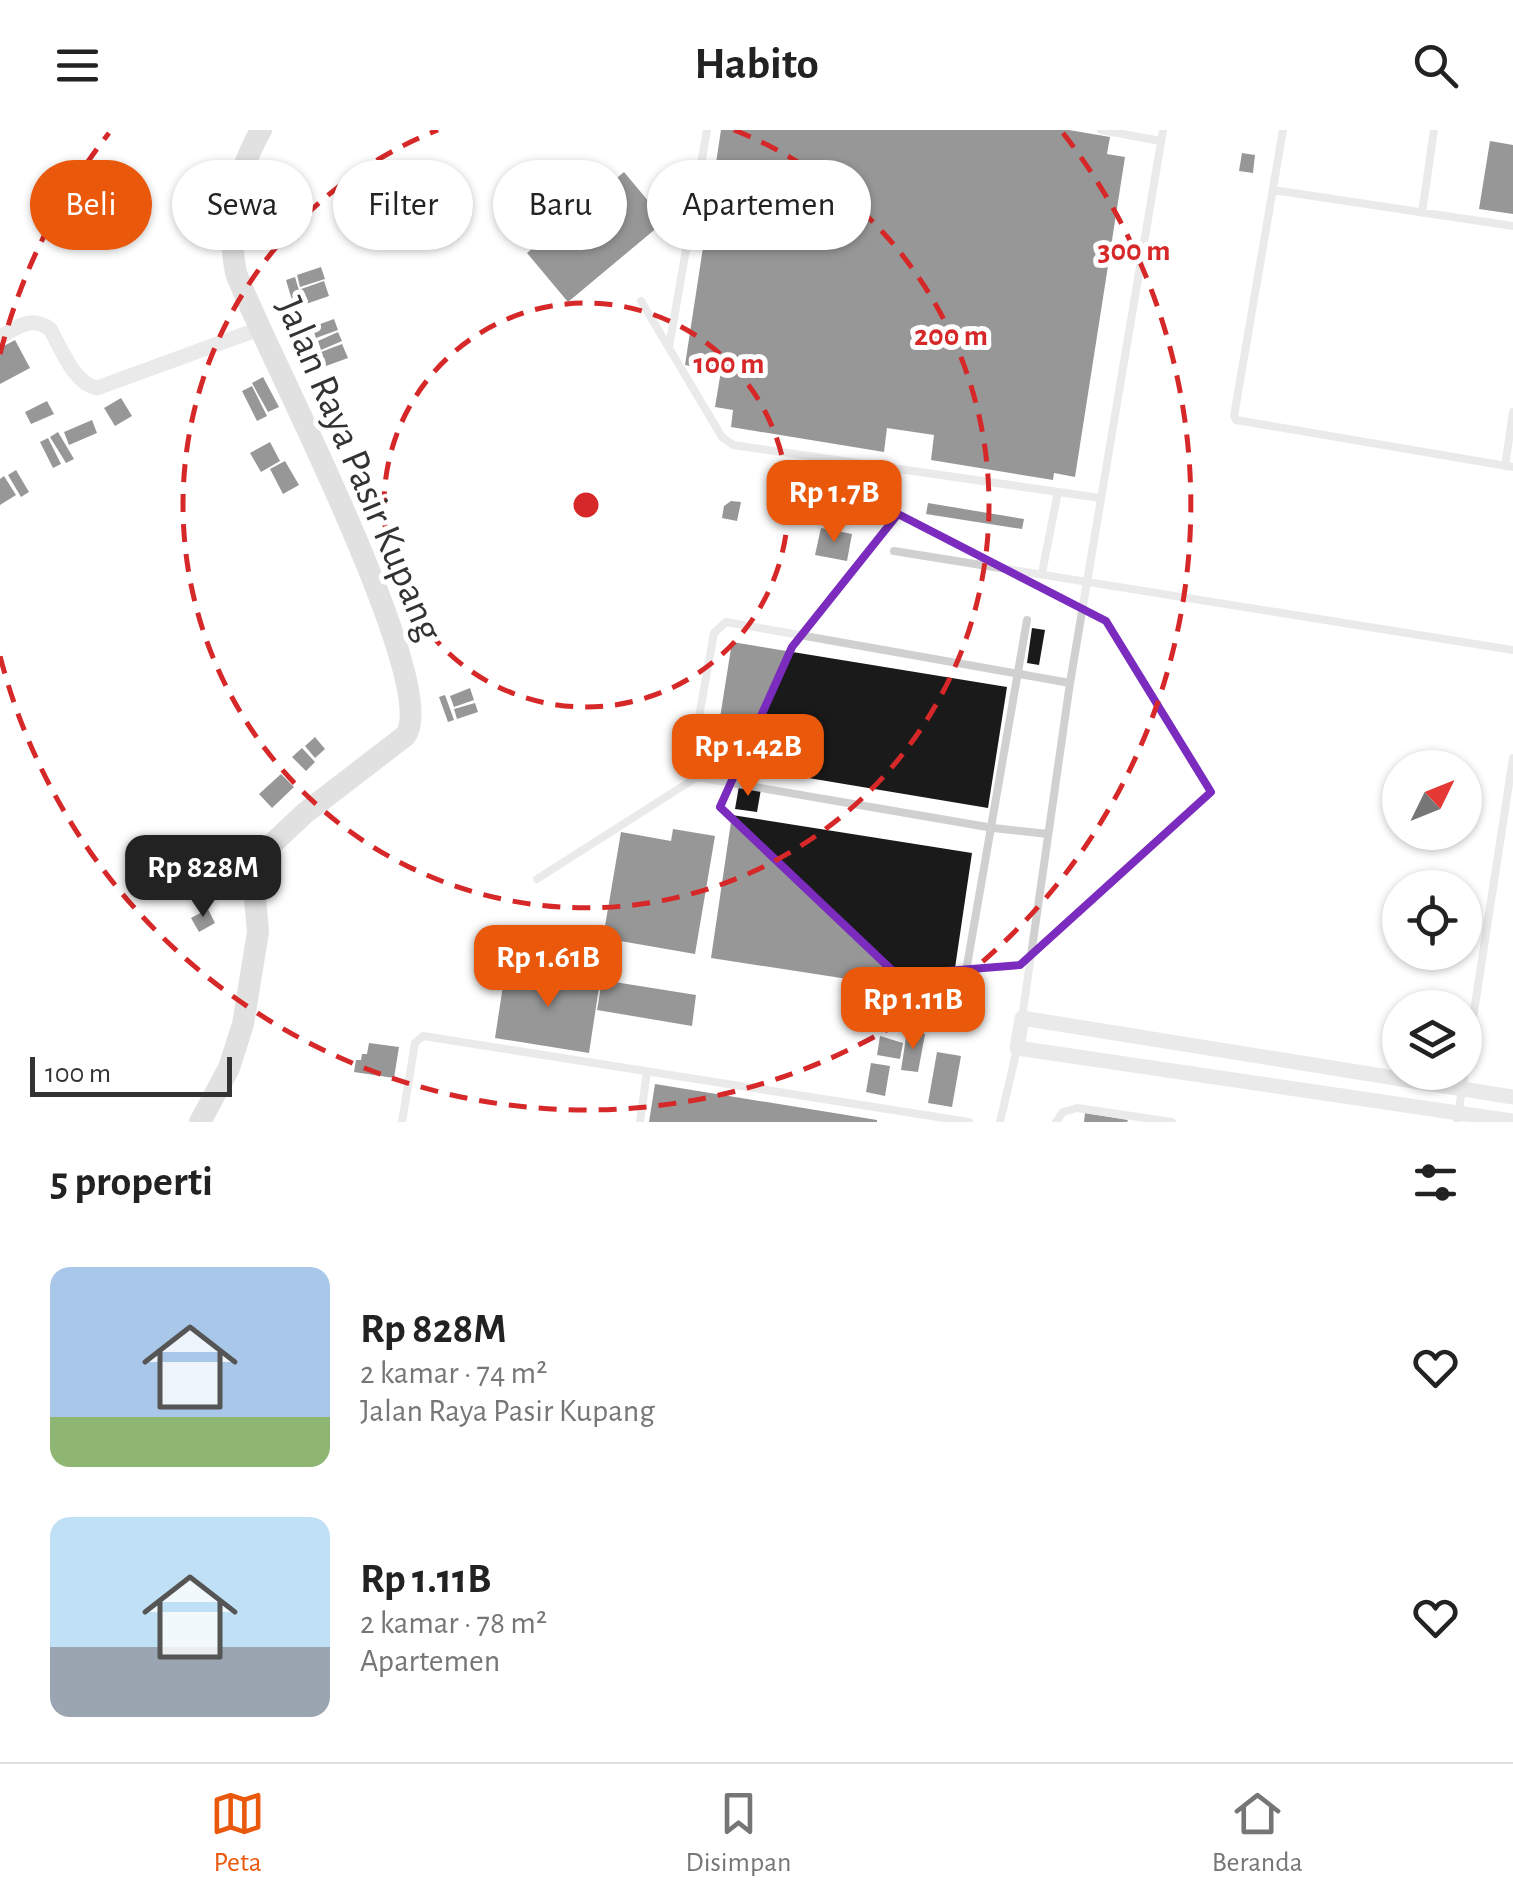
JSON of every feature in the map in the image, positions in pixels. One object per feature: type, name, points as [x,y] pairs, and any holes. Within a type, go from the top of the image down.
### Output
[{"type":"street","name":"Jalan Raya Pasir Kupang","points":[[200,1122],[229,1068],[243,1024],[258,932],[254,888],[257,864],[272,844],[305,814],[405,736],[412,722],[409,690],[394,633],[236,273],[231,223],[239,177],[261,130]]},
{"type":"street","points":[[0,338],[27,322],[42,324],[50,330],[81,380],[96,388],[260,328]]},
{"type":"street","points":[[1382,1075],[1022,1018],[1017,1048],[1458,1117],[1513,1120]]},
{"type":"street","points":[[1474,1090],[1513,1097]]},
{"type":"lane","points":[[668,348],[707,130]]},
{"type":"lane","points":[[1101,130],[1161,140]]},
{"type":"lane","points":[[1022,1018],[1070,683],[1163,130]]},
{"type":"lane","points":[[1283,130],[1236,420],[1509,467],[1513,412]]},
{"type":"lane","points":[[1422,213],[1434,130]]},
{"type":"lane","points":[[1273,190],[1513,226]]},
{"type":"lane","points":[[641,301],[722,437],[732,444],[1100,498]]},
{"type":"lane","points":[[1042,573],[1058,492]]},
{"type":"lane","points":[[894,551],[1513,650]]},
{"type":"lane","points":[[965,978],[1027,620]]},
{"type":"lane","points":[[697,778],[690,767],[711,650],[718,626],[726,622],[1070,683]]},
{"type":"lane","points":[[1478,990],[1513,758]]},
{"type":"lane","points":[[537,879],[697,778],[1048,834]]},
{"type":"lane","points":[[402,1122],[415,1043],[423,1036],[970,1122]]},
{"type":"lane","points":[[1000,1122],[1017,1048]]},
{"type":"lane","points":[[640,1122],[647,1072]]},
{"type":"lane","points":[[1458,1117],[1463,1090]]},
{"type":"lane","points":[[1056,1122],[1064,1112],[1077,1108],[1172,1122]]},
{"type":"highlighted area","points":[[898,514],[1106,621],[1211,792],[1020,965],[897,975],[720,807],[792,647]]},
{"type":"building","points":[[721,130],[1069,130],[1110,137],[1107,154],[1125,157],[1075,477],[1054,473],[1053,480],[931,460],[934,435],[887,428],[884,452],[731,427],[733,410],[715,407],[721,371],[685,365],[703,250],[871,250],[871,160],[716,160]]},
{"type":"building","points":[[1490,141],[1513,145],[1513,214],[1479,209]]},
{"type":"building","points":[[1242,153],[1255,155],[1253,173],[1239,171]]},
{"type":"building","points":[[627,176],[647,199],[647,236],[568,302],[527,253],[627,250]]},
{"type":"building","points":[[321,267],[325,279],[300,287],[297,275]]},
{"type":"building","points":[[295,277],[303,304],[294,307],[286,280]]},
{"type":"building","points":[[324,281],[329,296],[306,304],[301,289]]},
{"type":"building","points":[[334,319],[338,330],[316,338],[312,327]]},
{"type":"building","points":[[338,332],[342,341],[321,350],[318,341]]},
{"type":"building","points":[[15,340],[30,368],[0,384],[0,348]]},
{"type":"building","points":[[342,344],[348,358],[326,366],[321,352]]},
{"type":"building","points":[[263,377],[279,407],[268,412],[252,383]]},
{"type":"building","points":[[252,386],[267,416],[257,421],[242,391]]},
{"type":"building","points":[[121,398],[132,416],[115,426],[104,408]]},
{"type":"building","points":[[47,401],[54,414],[31,424],[25,412]]},
{"type":"building","points":[[92,420],[97,433],[69,445],[64,432]]},
{"type":"building","points":[[58,432],[74,459],[66,463],[50,437]]},
{"type":"building","points":[[48,438],[61,464],[53,468],[40,442]]},
{"type":"building","points":[[270,442],[280,461],[261,472],[250,453]]},
{"type":"building","points":[[285,461],[299,485],[283,494],[270,469]]},
{"type":"building","points":[[816,465],[841,469],[836,500],[849,503],[845,524],[834,522],[835,515],[831,514],[829,525],[799,520],[801,509],[809,510]]},
{"type":"building","points":[[16,470],[29,492],[21,497],[8,475]]},
{"type":"building","points":[[4,476],[16,495],[0,505],[0,479]]},
{"type":"building","points":[[881,477],[901,480],[897,505],[882,502]]},
{"type":"building","points":[[731,501],[741,502],[737,521],[722,518],[724,506]]},
{"type":"building","points":[[928,503],[1024,519],[1022,529],[926,514]]},
{"type":"building","points":[[821,528],[852,534],[847,561],[815,555]]},
{"type":"building","points":[[1032,628],[1045,630],[1039,665],[1027,663]]},
{"type":"building","points":[[732,642],[1007,687],[988,808],[713,762]]},
{"type":"building","points":[[470,688],[474,700],[454,707],[450,696]]},
{"type":"building","points":[[445,695],[454,720],[448,722],[439,697]]},
{"type":"building","points":[[475,703],[478,712],[457,719],[454,709]]},
{"type":"building","points":[[315,737],[325,749],[315,758],[305,746]]},
{"type":"building","points":[[302,748],[315,762],[306,771],[292,757]]},
{"type":"building","points":[[281,774],[294,787],[272,808],[259,794]]},
{"type":"building","points":[[739,786],[761,789],[757,812],[735,809]]},
{"type":"building","points":[[732,815],[972,853],[951,995],[711,958]]},
{"type":"building","points":[[673,829],[715,836],[695,954],[603,938],[621,832],[671,841]]},
{"type":"building","points":[[187,839],[217,898],[202,906],[171,847]]},
{"type":"building","points":[[208,909],[215,923],[199,932],[191,918]]},
{"type":"building","points":[[506,966],[600,981],[589,1053],[495,1038]]},
{"type":"building","points":[[602,980],[696,995],[692,1026],[597,1010]]},
{"type":"building","points":[[907,1031],[925,1034],[918,1072],[901,1070]]},
{"type":"building","points":[[880,1036],[903,1043],[900,1059],[877,1055]]},
{"type":"building","points":[[369,1043],[399,1047],[394,1078],[354,1072],[356,1060],[367,1054]]},
{"type":"building","points":[[937,1052],[961,1056],[952,1107],[928,1103]]},
{"type":"building","points":[[871,1063],[890,1066],[885,1096],[866,1092]]},
{"type":"building","points":[[655,1084],[877,1120],[877,1122],[649,1122]]},
{"type":"building","points":[[1085,1113],[1128,1120],[1084,1122]]}]
